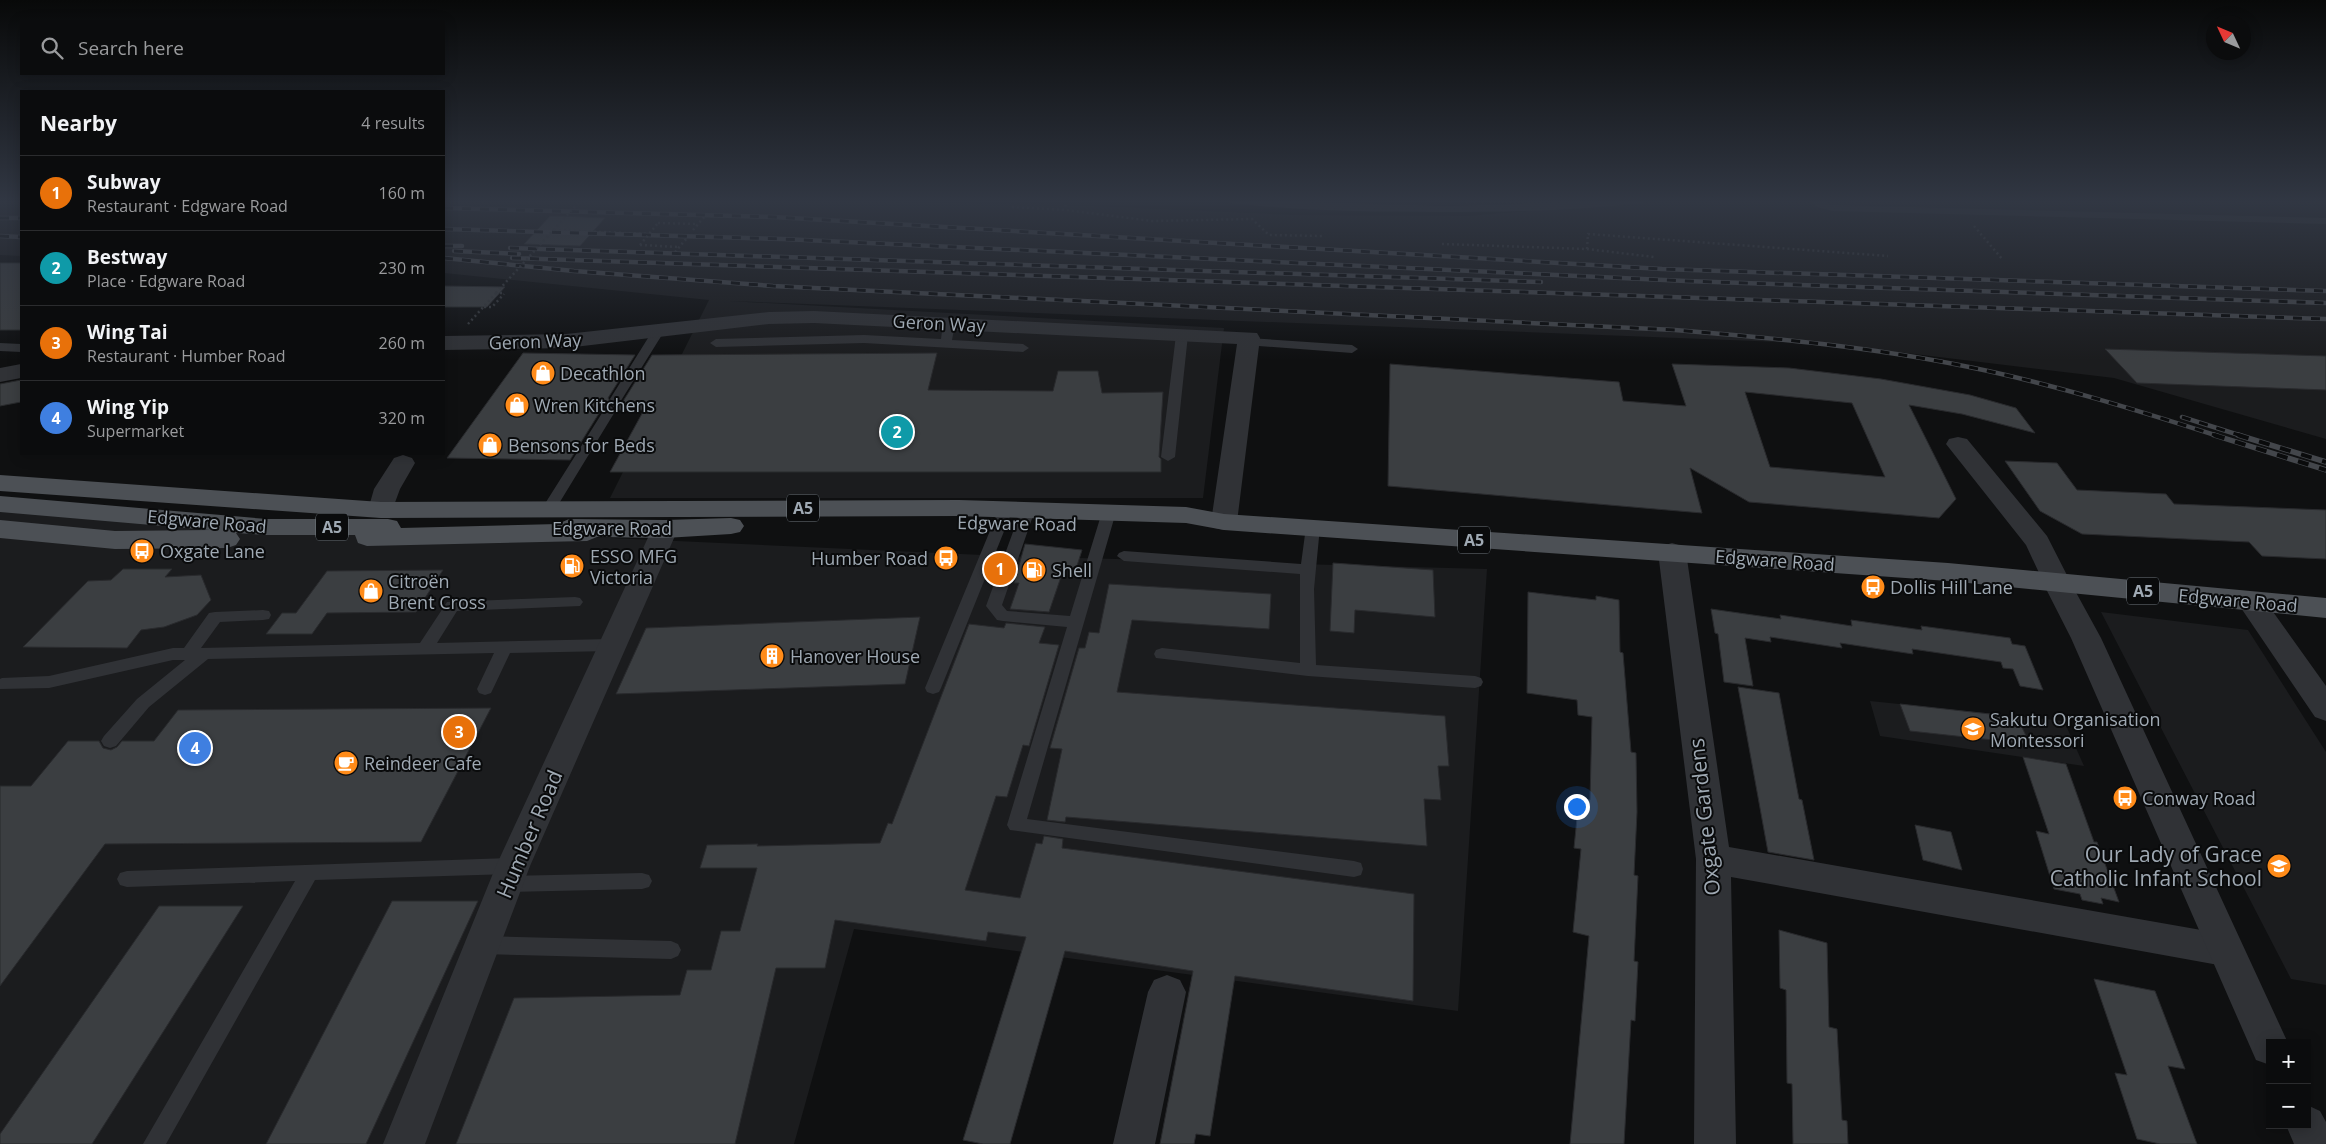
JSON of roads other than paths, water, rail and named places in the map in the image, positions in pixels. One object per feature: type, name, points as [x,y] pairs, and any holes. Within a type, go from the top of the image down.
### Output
[{"type":"main road","points":[[0,465],[169,481],[381,510]]},
{"type":"main road","name":"Edgware Road","points":[[0,483],[381,510],[548,510],[1015,516],[1107,519],[1190,528],[1224,522],[1948,572],[2326,608]]},
{"type":"main road","name":"Edgware Road","points":[[0,504],[267,526],[666,529],[1015,516]]},
{"type":"main road","points":[[0,529],[115,540],[523,535],[666,529]]},
{"type":"street","name":"Geron Way","points":[[445,344],[566,341],[659,330],[691,322],[814,317],[947,333],[1182,335],[1249,338],[1248,342]]},
{"type":"street","points":[[1224,522],[1248,342]]},
{"type":"street","points":[[0,375],[20,371]]},
{"type":"street","points":[[1958,444],[2038,542],[2086,638],[2224,950],[2266,1039]]},
{"type":"street","points":[[381,510],[387,489],[403,463]]},
{"type":"street","name":"Humber Road","points":[[404,1144],[510,875],[611,644],[666,529]]},
{"type":"street","name":"Oxgate Gardens","points":[[1672,552],[1712,859],[1714,1144]]},
{"type":"street","points":[[2251,602],[2326,709]]},
{"type":"street","points":[[1712,859],[2224,950]]},
{"type":"street","points":[[1134,1144],[1167,992]]},
{"type":"street","points":[[2308,1129],[2315,1144]]},
{"type":"lane","points":[[548,510],[659,330]]},
{"type":"lane","points":[[716,343],[864,339],[947,333],[1023,348]]},
{"type":"lane","points":[[1168,457],[1182,335]]},
{"type":"lane","points":[[1248,342],[1352,349]]},
{"type":"lane","points":[[0,347],[20,348]]},
{"type":"lane","points":[[1015,516],[994,606],[1004,616],[1075,622]]},
{"type":"lane","points":[[933,688],[1015,516]]},
{"type":"lane","points":[[1107,519],[1016,825],[1354,869]]},
{"type":"lane","points":[[1308,670],[1308,570],[1313,527]]},
{"type":"lane","points":[[1124,556],[1308,570]]},
{"type":"lane","points":[[425,649],[452,606],[575,602]]},
{"type":"lane","points":[[110,742],[143,703],[195,654],[215,617],[263,615]]},
{"type":"lane","points":[[2,684],[49,682],[173,654],[611,644]]},
{"type":"lane","points":[[485,690],[505,647]]},
{"type":"lane","points":[[1162,654],[1308,670],[1475,682]]},
{"type":"lane","points":[[154,1144],[310,872]]},
{"type":"lane","points":[[127,879],[310,872],[510,875],[642,881]]},
{"type":"lane","points":[[483,945],[671,950]]},
{"type":"railway","points":[[506,253],[519,254]]},
{"type":"railway","points":[[673,253],[1541,282]]},
{"type":"railway","points":[[1092,253],[1686,281],[2326,303]]},
{"type":"railway","points":[[1395,253],[1662,269],[2326,291]]},
{"type":"railway","points":[[445,258],[574,271],[773,286],[1675,330],[1786,340],[1896,354],[1969,367],[2032,381],[2094,398],[2218,436]]},
{"type":"railway","points":[[512,258],[2326,319]]},
{"type":"railway","points":[[2182,417],[2242,436]]},
{"type":"railway","points":[[2214,435],[2326,470]]},
{"type":"railway","points":[[2238,435],[2326,462]]},
{"type":"place","name":"Decathlon","points":[[543,373]]},
{"type":"place","name":"Wren Kitchens","points":[[517,405]]},
{"type":"place","name":"Bestway","points":[[897,432]]},
{"type":"place","name":"Bensons for Beds","points":[[490,445]]},
{"type":"place","name":"Oxgate Lane","points":[[142,551]]},
{"type":"place","name":"Humber Road","points":[[946,558]]},
{"type":"place","name":"ESSO MFG Victoria","points":[[572,566]]},
{"type":"place","name":"Subway","points":[[1000,569]]},
{"type":"place","name":"Shell","points":[[1034,570]]},
{"type":"place","name":"Dollis Hill Lane","points":[[1873,587]]},
{"type":"place","name":"Citroën Brent Cross","points":[[371,591]]},
{"type":"place","name":"Hanover House","points":[[772,656]]},
{"type":"place","name":"Sakutu Organisation Montessori","points":[[1973,729]]},
{"type":"place","name":"Wing Tai","points":[[459,732]]},
{"type":"place","name":"Wing Yip","points":[[195,748]]},
{"type":"place","name":"Reindeer Cafe","points":[[346,763]]},
{"type":"place","name":"Conway Road","points":[[2125,798]]},
{"type":"place","name":"Our Lady of Grace Catholic Infant School","points":[[2279,866]]}]
